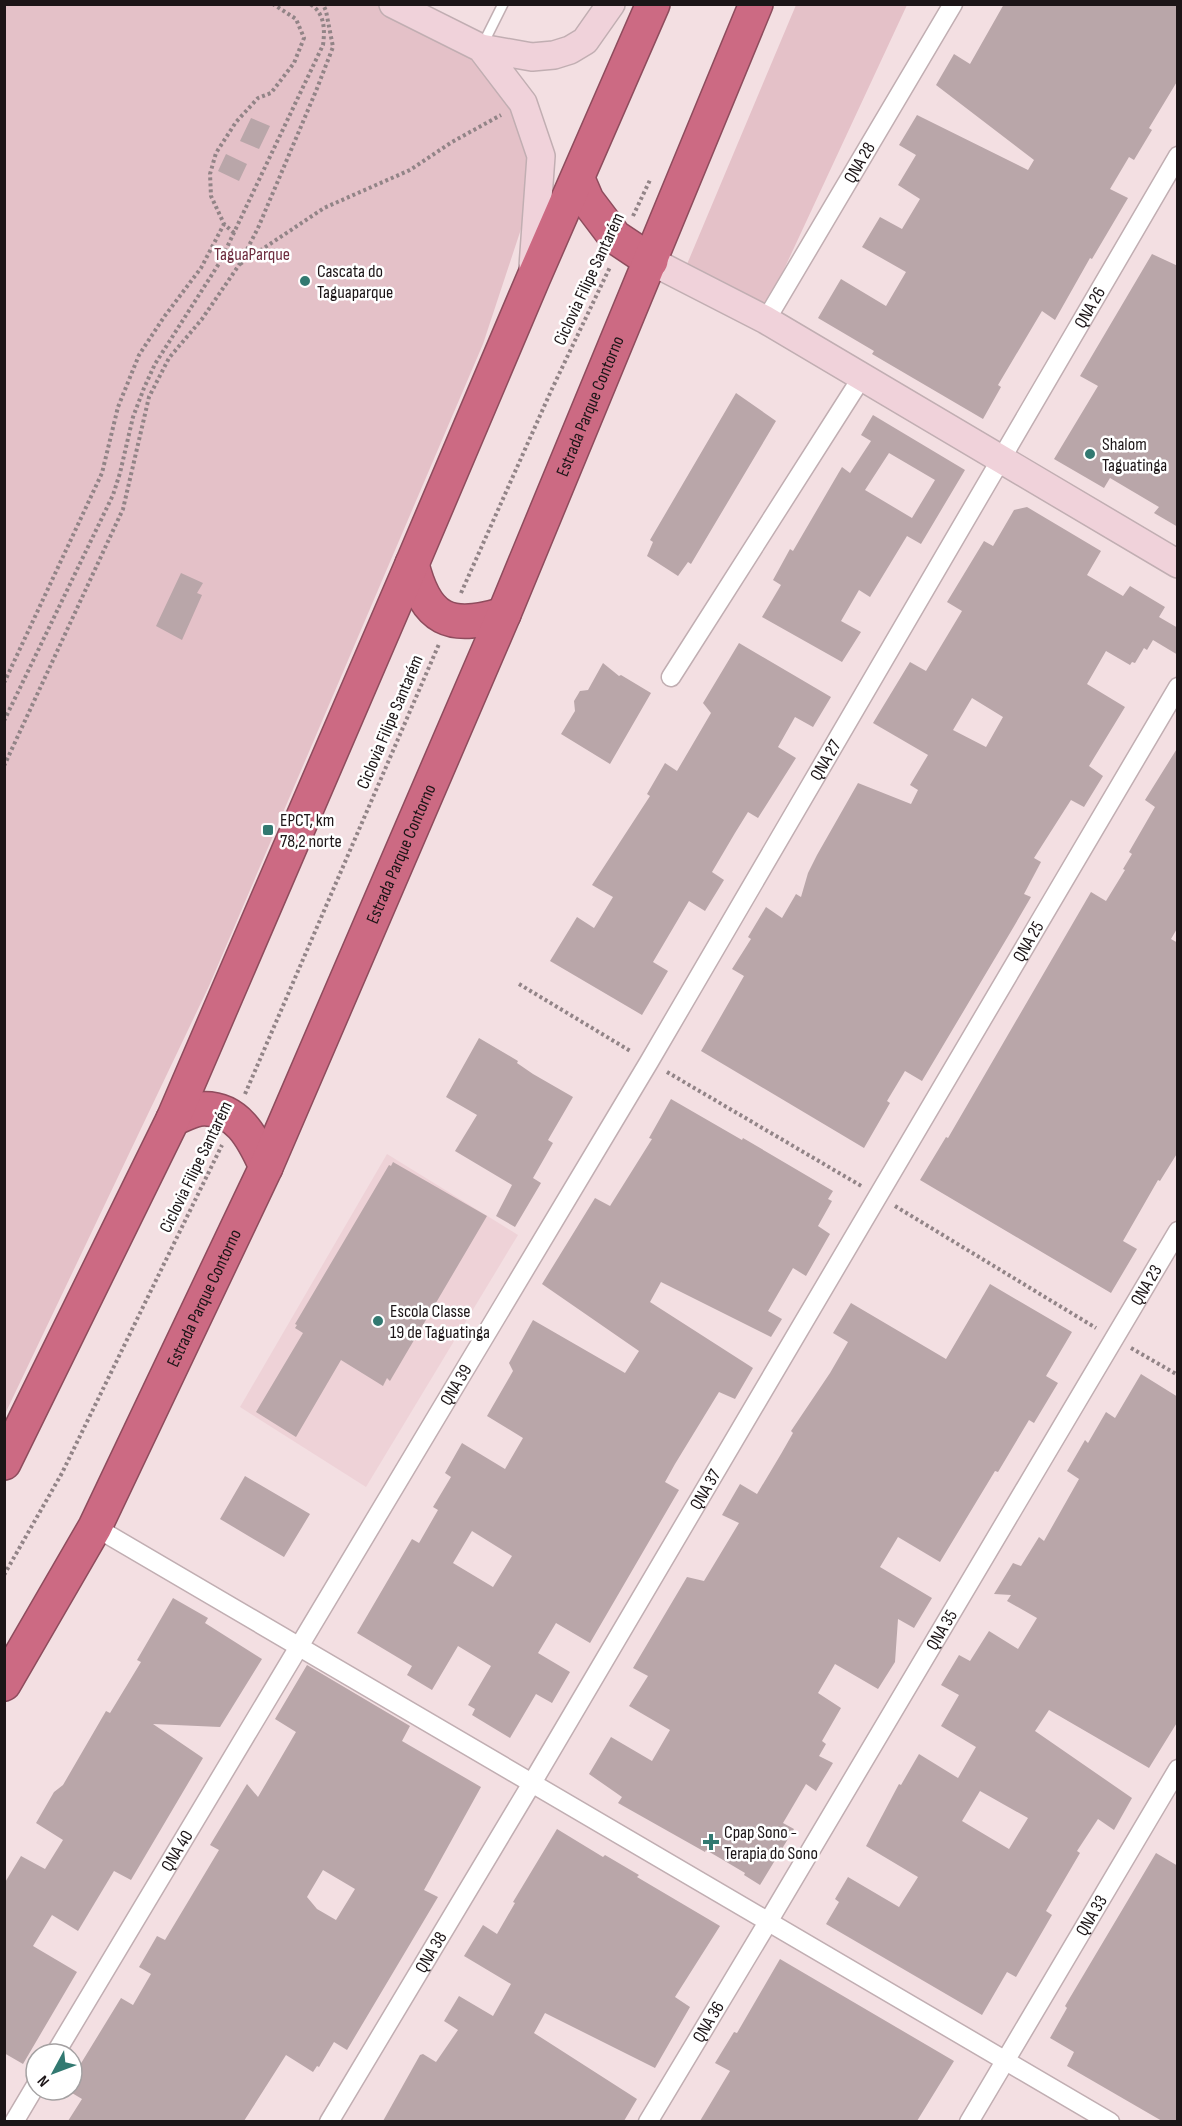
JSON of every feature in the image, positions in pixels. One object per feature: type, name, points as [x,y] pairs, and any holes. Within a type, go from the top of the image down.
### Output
[{"type":"highway","points":[[4,1463],[173,1119],[532,279],[578,179],[653,4]]},
{"type":"highway","name":"Estrada Parque Contorno","points":[[4,1684],[95,1527],[266,1167],[504,614],[756,4]]},
{"type":"highway","points":[[578,179],[587,200],[615,237],[651,261]]},
{"type":"highway","points":[[412,564],[418,587],[428,604],[444,617],[462,623],[481,621],[504,614]]},
{"type":"highway","points":[[173,1119],[199,1109],[222,1112],[241,1125],[254,1140],[266,1167]]},
{"type":"street","points":[[393,4],[481,48],[532,57],[554,55],[570,50],[585,41],[611,4]]},
{"type":"street","name":"QNA 28","points":[[766,320],[952,4]]},
{"type":"street","points":[[481,48],[522,103],[541,156],[532,279]]},
{"type":"street","name":"QNA 26","points":[[999,459],[1178,156]]},
{"type":"street","points":[[651,261],[766,320],[1178,564]]},
{"type":"street","points":[[671,677],[862,377]]},
{"type":"street","name":"QNA 27","points":[[649,1062],[999,459]]},
{"type":"street","name":"QNA 25","points":[[879,1196],[1178,687]]},
{"type":"street","name":"QNA 39","points":[[298,1645],[649,1062]]},
{"type":"street","name":"QNA 37","points":[[532,1783],[879,1196]]},
{"type":"street","name":"QNA 23","points":[[1114,1339],[1178,1231]]},
{"type":"street","name":"QNA 35","points":[[768,1922],[1114,1339]]},
{"type":"street","points":[[95,1527],[1110,2121]]},
{"type":"street","name":"QNA 40","points":[[62,2042],[298,1645]]},
{"type":"street","name":"QNA 33","points":[[969,2121],[1178,1769]]},
{"type":"street","name":"QNA 38","points":[[329,2121],[532,1783]]},
{"type":"street","name":"QNA 36","points":[[648,2121],[768,1922]]},
{"type":"street","points":[[14,2121],[26,2102]]},
{"type":"lane","points":[[481,48],[503,4]]},
{"type":"path","points":[[234,233],[224,224],[210,196],[210,174],[216,153],[236,122],[258,98],[271,93],[294,63],[304,38],[296,19],[273,4]]},
{"type":"path","points":[[4,721],[112,495],[120,473],[133,417],[147,380],[220,262],[323,45],[324,26],[316,8],[310,4]]},
{"type":"path","points":[[4,766],[123,509],[149,397],[169,358],[202,319],[239,265],[258,228],[333,47],[326,11],[322,4]]},
{"type":"path","points":[[239,265],[324,208],[410,170],[452,142],[522,103]]},
{"type":"path","name":"Ciclovia Filipe Santarém","points":[[4,1575],[62,1473],[234,1120],[450,619],[551,392],[652,177]]},
{"type":"path","points":[[4,683],[102,473],[118,407],[139,355],[201,268],[224,224]]},
{"type":"path","points":[[519,984],[1178,1375]]},
{"type":"shaded area","name":"Escola Classe 19 de Taguatinga","points":[[387,1154],[518,1235],[366,1487],[240,1407]]},
{"type":"green space","name":"TaguaParque","points":[[5,5],[418,5],[502,91],[522,129],[530,173],[523,223],[483,344],[209,986],[5,1414]]},
{"type":"green space","points":[[796,5],[907,5],[766,308],[685,269]]},
{"type":"building","points":[[1004,4],[1178,4],[1178,80],[1149,128],[1152,130],[1134,160],[1129,157],[1110,189],[1128,198],[1092,259],[1090,258],[1055,320],[1042,311],[998,385],[1001,387],[983,419],[872,354],[874,351],[818,318],[841,279],[886,306],[906,272],[862,247],[880,217],[902,229],[920,199],[898,185],[916,155],[899,145],[917,115],[1028,170],[1034,160],[936,85],[954,54],[970,64]]},
{"type":"building","points":[[251,118],[270,126],[259,149],[240,141]]},
{"type":"building","points":[[226,154],[247,164],[239,181],[218,171]]},
{"type":"building","points":[[1152,254],[1178,266],[1178,527],[1154,513],[1159,507],[1110,478],[1104,488],[1054,459],[1098,386],[1080,376]]},
{"type":"building","points":[[736,393],[776,421],[691,564],[688,562],[678,576],[647,556],[653,542],[650,540]]},
{"type":"building","points":[[873,415],[965,470],[921,544],[907,536],[870,597],[859,590],[841,621],[861,632],[842,662],[762,617],[781,585],[773,580],[790,549],[793,551],[842,467],[850,473],[871,441],[861,435]],"holes":[[[889,453],[935,480],[912,518],[865,490]]]},
{"type":"building","points":[[1027,507],[1101,551],[1087,575],[1123,596],[1130,586],[1165,607],[1159,617],[1178,628],[1178,655],[1153,640],[1147,650],[1144,648],[1135,663],[1132,662],[1130,665],[1106,651],[1087,684],[1125,707],[1089,766],[1103,776],[1084,807],[1071,800],[1034,858],[1041,862],[1024,894],[1031,897],[922,1081],[905,1071],[864,1148],[701,1051],[744,976],[732,969],[751,939],[748,937],[766,907],[782,918],[796,894],[801,897],[808,873],[817,855],[858,783],[911,804],[918,790],[910,785],[928,755],[873,723],[910,662],[926,671],[962,611],[947,602],[984,541],[993,546],[1014,510]],"holes":[[[972,698],[1003,717],[986,747],[953,730]]]},
{"type":"building","points":[[181,573],[203,583],[197,593],[202,595],[182,640],[156,626]]},
{"type":"building","points":[[739,643],[831,697],[813,727],[795,717],[778,747],[796,758],[758,818],[748,812],[735,833],[712,872],[724,880],[705,911],[689,901],[653,962],[668,971],[642,1015],[550,961],[577,917],[594,928],[613,897],[592,885],[650,796],[647,794],[665,763],[677,771],[711,713],[703,703]]},
{"type":"building","points":[[603,663],[619,676],[621,675],[651,693],[610,764],[561,734],[575,711],[574,701],[580,691],[588,690]]},
{"type":"building","points":[[1178,747],[1178,927],[1171,939],[1178,943],[1178,1152],[1160,1181],[1158,1180],[1123,1241],[1137,1249],[1111,1293],[920,1180],[946,1137],[948,1138],[1091,892],[1106,901],[1125,870],[1123,869],[1132,854],[1129,852],[1155,807],[1145,800]]},
{"type":"building","points":[[479,1038],[573,1097],[548,1140],[553,1143],[533,1178],[541,1183],[515,1227],[496,1216],[512,1185],[455,1151],[477,1115],[446,1097]]},
{"type":"building","points":[[671,1099],[833,1191],[828,1199],[832,1201],[818,1226],[830,1234],[806,1276],[793,1268],[768,1311],[782,1319],[771,1337],[661,1282],[650,1302],[753,1368],[735,1399],[719,1392],[675,1464],[665,1482],[679,1490],[590,1643],[556,1623],[538,1653],[570,1672],[552,1703],[536,1694],[510,1738],[472,1715],[475,1709],[468,1705],[491,1666],[458,1646],[432,1690],[407,1675],[412,1666],[357,1633],[412,1539],[419,1543],[438,1510],[433,1507],[451,1477],[445,1473],[462,1443],[505,1469],[523,1438],[487,1416],[513,1371],[509,1363],[533,1320],[625,1373],[639,1351],[542,1284],[595,1198],[610,1206],[652,1139],[649,1138]],"holes":[[[472,1531],[512,1556],[493,1587],[453,1563]]]},
{"type":"building","points":[[393,1162],[487,1216],[390,1381],[387,1378],[383,1386],[341,1360],[296,1437],[256,1412],[303,1333],[295,1328],[297,1325],[295,1324],[389,1165],[391,1166]]},
{"type":"building","points":[[990,1284],[1072,1332],[1046,1376],[1058,1383],[1034,1423],[1029,1420],[998,1472],[995,1471],[940,1562],[898,1537],[880,1567],[932,1598],[914,1628],[898,1619],[895,1662],[878,1689],[835,1664],[818,1693],[841,1708],[822,1741],[826,1744],[819,1756],[833,1763],[816,1791],[806,1784],[783,1823],[794,1829],[760,1885],[744,1875],[745,1873],[706,1850],[705,1852],[618,1803],[622,1797],[589,1774],[611,1737],[652,1761],[670,1730],[629,1706],[648,1676],[633,1668],[687,1577],[704,1581],[739,1523],[722,1515],[740,1484],[757,1494],[793,1433],[791,1431],[830,1373],[848,1342],[833,1333],[851,1303],[946,1359]]},
{"type":"building","points":[[1141,1374],[1178,1397],[1178,1721],[1149,1768],[1049,1710],[1035,1731],[1132,1798],[1114,1830],[1098,1819],[1077,1851],[1080,1853],[1046,1911],[1052,1915],[1016,1977],[1007,1972],[982,2015],[826,1924],[839,1902],[835,1899],[848,1877],[899,1907],[918,1877],[866,1846],[899,1784],[901,1785],[919,1754],[958,1778],[976,1747],[941,1726],[959,1695],[941,1685],[959,1655],[970,1661],[989,1631],[1018,1649],[1037,1618],[1007,1601],[1011,1595],[994,1594],[1013,1563],[1021,1566],[1039,1537],[1044,1541],[1079,1479],[1067,1471],[1085,1440],[1088,1443],[1106,1412],[1115,1418]],"holes":[[[980,1791],[1028,1818],[1009,1849],[962,1821]]]},
{"type":"building","points":[[245,1476],[310,1514],[284,1557],[220,1519]]},
{"type":"building","points":[[173,1598],[208,1618],[205,1623],[262,1659],[220,1727],[153,1724],[203,1758],[131,1880],[114,1871],[78,1931],[52,1915],[33,1946],[77,1972],[36,2042],[24,2042],[23,2064],[4,2053],[4,1884],[21,1856],[45,1869],[63,1840],[36,1823],[54,1792],[63,1785],[106,1711],[110,1713],[141,1662],[137,1660]]},
{"type":"building","points":[[307,1665],[410,1726],[402,1741],[481,1787],[424,1890],[438,1897],[347,2050],[334,2042],[319,2067],[317,2066],[313,2072],[286,2055],[244,2121],[68,2121],[80,2102],[84,2102],[84,2058],[121,1998],[133,2005],[151,1974],[139,1967],[157,1936],[165,1940],[219,1850],[210,1845],[247,1784],[258,1797],[296,1732],[275,1719]],"holes":[[[323,1870],[355,1889],[336,1920],[317,1909],[307,1897]]]},
{"type":"building","points":[[557,1829],[603,1857],[605,1855],[639,1875],[637,1877],[720,1926],[675,1997],[690,2007],[655,2068],[545,2013],[534,2033],[637,2099],[624,2121],[383,2121],[420,2055],[423,2054],[436,2062],[458,2030],[444,2021],[459,1996],[493,2016],[511,1984],[464,1956],[483,1925],[497,1934],[515,1903],[513,1902]]},
{"type":"building","points":[[1156,1853],[1178,1866],[1178,2121],[1162,2121],[1067,2066],[1074,2052],[1050,2038],[1067,2008],[1065,2006]]},
{"type":"building","points":[[780,1959],[954,2061],[917,2121],[700,2121],[730,2071],[715,2063],[734,2032],[737,2033]]},
{"type":"place","name":"Cascata do Taguaparque","points":[[305,281]]},
{"type":"place","name":"Shalom Taguatinga","points":[[1090,454]]},
{"type":"place","name":"EPCT, km 78,2 norte","points":[[268,830]]},
{"type":"place","name":"Escola Classe 19 de Taguatinga","points":[[378,1321]]},
{"type":"place","name":"Cpap Sono - Terapia do Sono","points":[[711,1842]]}]
